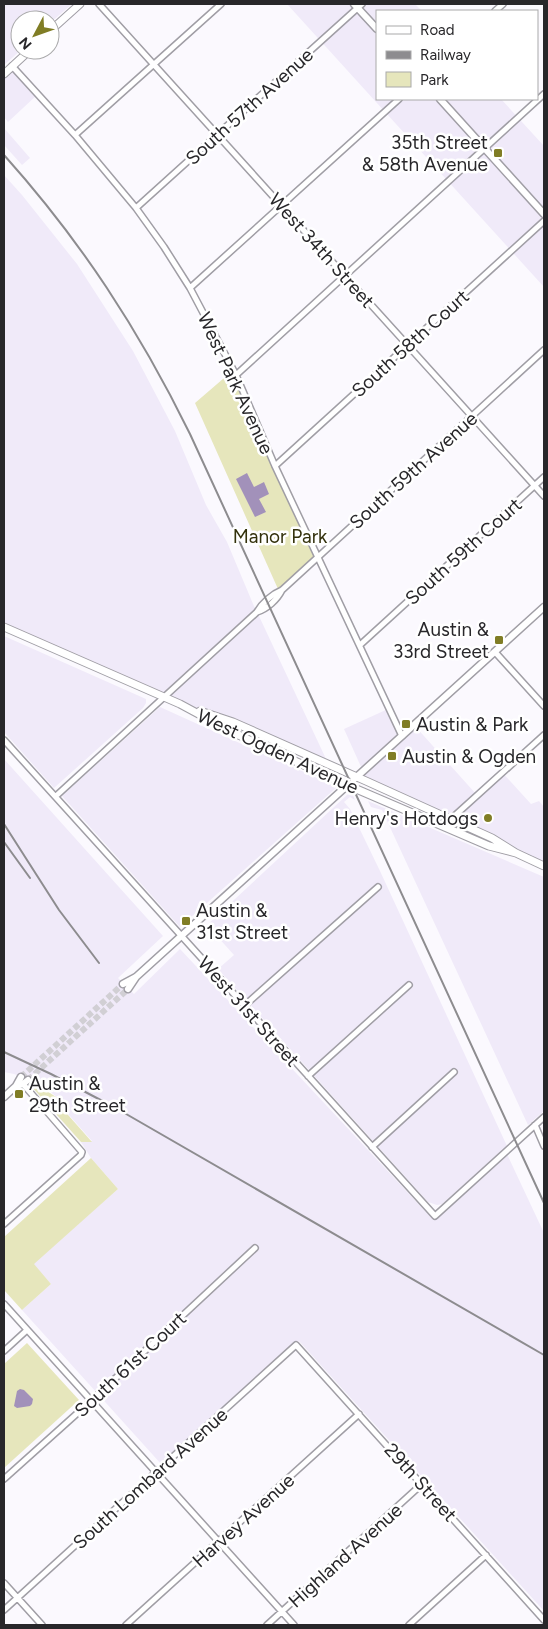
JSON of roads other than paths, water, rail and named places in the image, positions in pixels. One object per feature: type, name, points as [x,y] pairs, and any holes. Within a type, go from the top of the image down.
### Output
[{"type":"main road","points":[[60,22],[80,4]]},
{"type":"main road","points":[[4,74],[19,60]]},
{"type":"main road","name":"West Ogden Avenue","points":[[4,627],[180,704],[232,732],[347,785],[489,846],[516,853],[543,864]]},
{"type":"main road","name":"West Ogden Avenue","points":[[180,704],[233,722],[357,776],[494,839],[516,853]]},
{"type":"street","name":"West 34th Street","points":[[99,4],[544,496]]},
{"type":"street","points":[[75,135],[221,4]]},
{"type":"street","points":[[358,5],[376,28]]},
{"type":"street","name":"South 57th Avenue","points":[[136,208],[358,5]]},
{"type":"street","name":"West Park Avenue","points":[[12,66],[75,135],[136,208],[190,288],[236,375],[275,466],[402,736]]},
{"type":"street","points":[[190,288],[398,100]]},
{"type":"street","points":[[441,100],[544,214]]},
{"type":"street","points":[[236,375],[537,100]]},
{"type":"street","name":"South 58th Court","points":[[275,466],[544,221]]},
{"type":"street","name":"South 59th Avenue","points":[[56,796],[257,612],[264,610],[274,601],[282,590],[544,350]]},
{"type":"street","name":"South 59th Court","points":[[360,645],[544,477]]},
{"type":"street","points":[[125,987],[544,607]]},
{"type":"street","points":[[495,652],[544,706]]},
{"type":"street","points":[[451,819],[544,735]]},
{"type":"street","name":"West 31st Street","points":[[4,740],[435,1216],[535,1125]]},
{"type":"street","points":[[244,1006],[378,887]]},
{"type":"street","points":[[308,1076],[409,985]]},
{"type":"street","points":[[372,1147],[454,1072]]},
{"type":"street","points":[[4,1097],[24,1080],[82,1152],[81,1156],[4,1224]]},
{"type":"street","points":[[544,1117],[535,1125],[544,1146]]},
{"type":"street","name":"South 61st Court","points":[[4,1479],[91,1401],[255,1248]]},
{"type":"street","points":[[4,1304],[294,1625]]},
{"type":"street","points":[[4,1351],[27,1330]]},
{"type":"street","name":"29th Street","points":[[296,1345],[544,1620]]},
{"type":"street","name":"South Lombard Avenue","points":[[4,1610],[296,1345]]},
{"type":"street","name":"Harvey Avenue","points":[[126,1625],[359,1414]]},
{"type":"street","name":"Highland Avenue","points":[[267,1625],[422,1484]]},
{"type":"street","points":[[409,1625],[486,1555]]},
{"type":"street","points":[[4,1583],[42,1625]]},
{"type":"tunnel","points":[[21,1077],[123,984]]},
{"type":"tunnel","points":[[28,1080],[128,989]]},
{"type":"railway","points":[[4,155],[58,220],[107,288],[171,396],[544,1203]]},
{"type":"railway","points":[[4,824],[59,910],[99,963]]},
{"type":"railway","points":[[4,842],[30,878]]},
{"type":"railway","points":[[4,1052],[114,1107],[544,1355]]},
{"type":"place","name":"35th Street & 58th Avenue","points":[[498,153]]},
{"type":"place","name":"Austin & 33rd Street","points":[[499,640]]},
{"type":"place","name":"Austin & Park","points":[[406,724]]},
{"type":"place","name":"Austin & Ogden","points":[[392,756]]},
{"type":"place","name":"Henry's Hotdogs","points":[[488,818]]},
{"type":"place","name":"Austin & 31st Street","points":[[186,921]]},
{"type":"place","name":"Austin & 29th Street","points":[[19,1094]]},
{"type":"park label","name":"Manor Park","points":[[280,536]]}]
